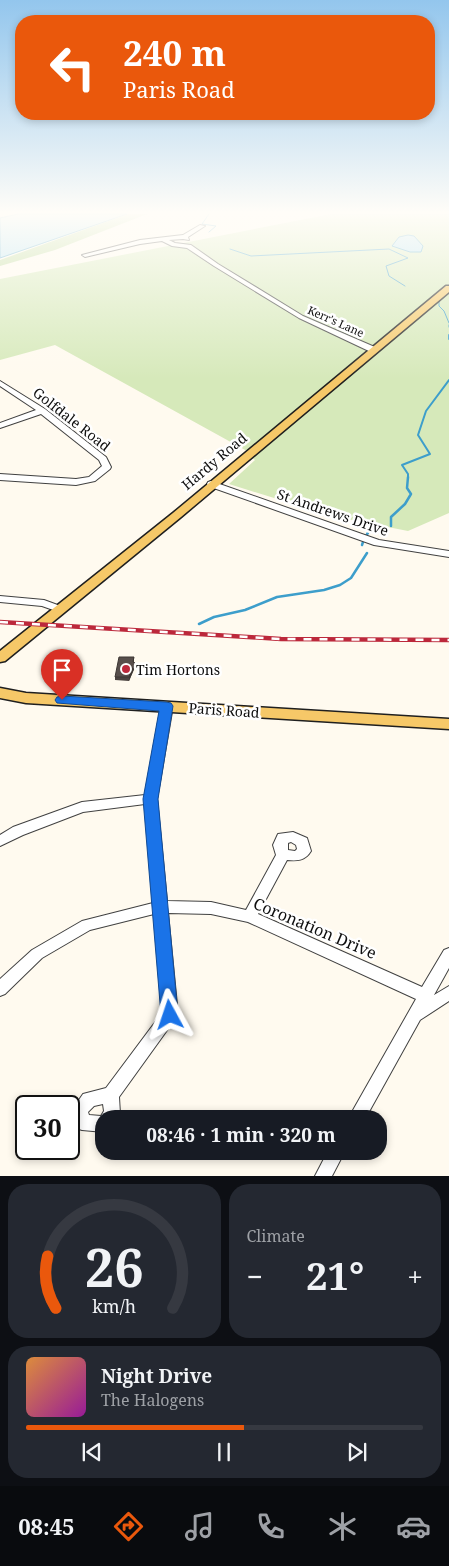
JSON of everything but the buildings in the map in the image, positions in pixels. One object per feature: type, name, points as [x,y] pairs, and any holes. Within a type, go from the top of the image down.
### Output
[{"type":"main road","name":"Hardy Road","points":[[0,658],[449,288]]},
{"type":"main road","name":"Paris Road","points":[[0,693],[26,698],[449,724]]},
{"type":"street","name":"Kerr's Lane","points":[[222,269],[301,317],[374,350]]},
{"type":"street","name":"Golfdale Road","points":[[0,383],[42,411],[104,459],[106,467],[92,479],[76,482],[0,477]]},
{"type":"street","points":[[0,426],[42,411]]},
{"type":"street","name":"St Andrews Drive","points":[[211,484],[377,543],[449,554]]},
{"type":"street","points":[[0,599],[44,602],[59,609]]},
{"type":"street","points":[[112,1110],[111,1095],[170,1015],[150,799],[166,706]]},
{"type":"street","points":[[0,841],[82,807],[150,799]]},
{"type":"street","points":[[250,917],[283,855]]},
{"type":"street","name":"Coronation Drive","points":[[0,989],[37,954],[87,925],[160,907],[211,908],[250,917],[426,996]]},
{"type":"street","points":[[361,1110],[449,954]]},
{"type":"street","points":[[416,1014],[449,993]]},
{"type":"street","points":[[95,1123],[82,1122],[80,1110],[89,1099],[111,1095]]},
{"type":"street","points":[[323,1176],[332,1160]]},
{"type":"green space","points":[[52,269],[449,269],[449,513],[408,531],[332,516],[229,484],[255,460],[246,453],[247,451],[55,345],[0,360],[0,279]]},
{"type":"waterway","points":[[387,269],[389,276],[405,286]]},
{"type":"waterway","points":[[439,300],[439,306],[444,311],[449,323]]},
{"type":"waterway","points":[[408,477],[402,465],[430,454],[418,435],[426,411],[449,380]]},
{"type":"waterway","points":[[391,526],[391,517],[405,504],[411,494],[407,488],[408,477]]},
{"type":"waterway","points":[[366,536],[369,531]]},
{"type":"waterway","points":[[199,624],[214,617],[245,610],[277,597],[324,590],[340,585],[351,578],[367,553]]},
{"type":"railway","points":[[0,622],[281,639],[449,640]]},
{"type":"place","name":"Tim Hortons","points":[[126,669]]},
{"type":"route","points":[[62,700],[166,706],[150,799],[170,1015]]}]
